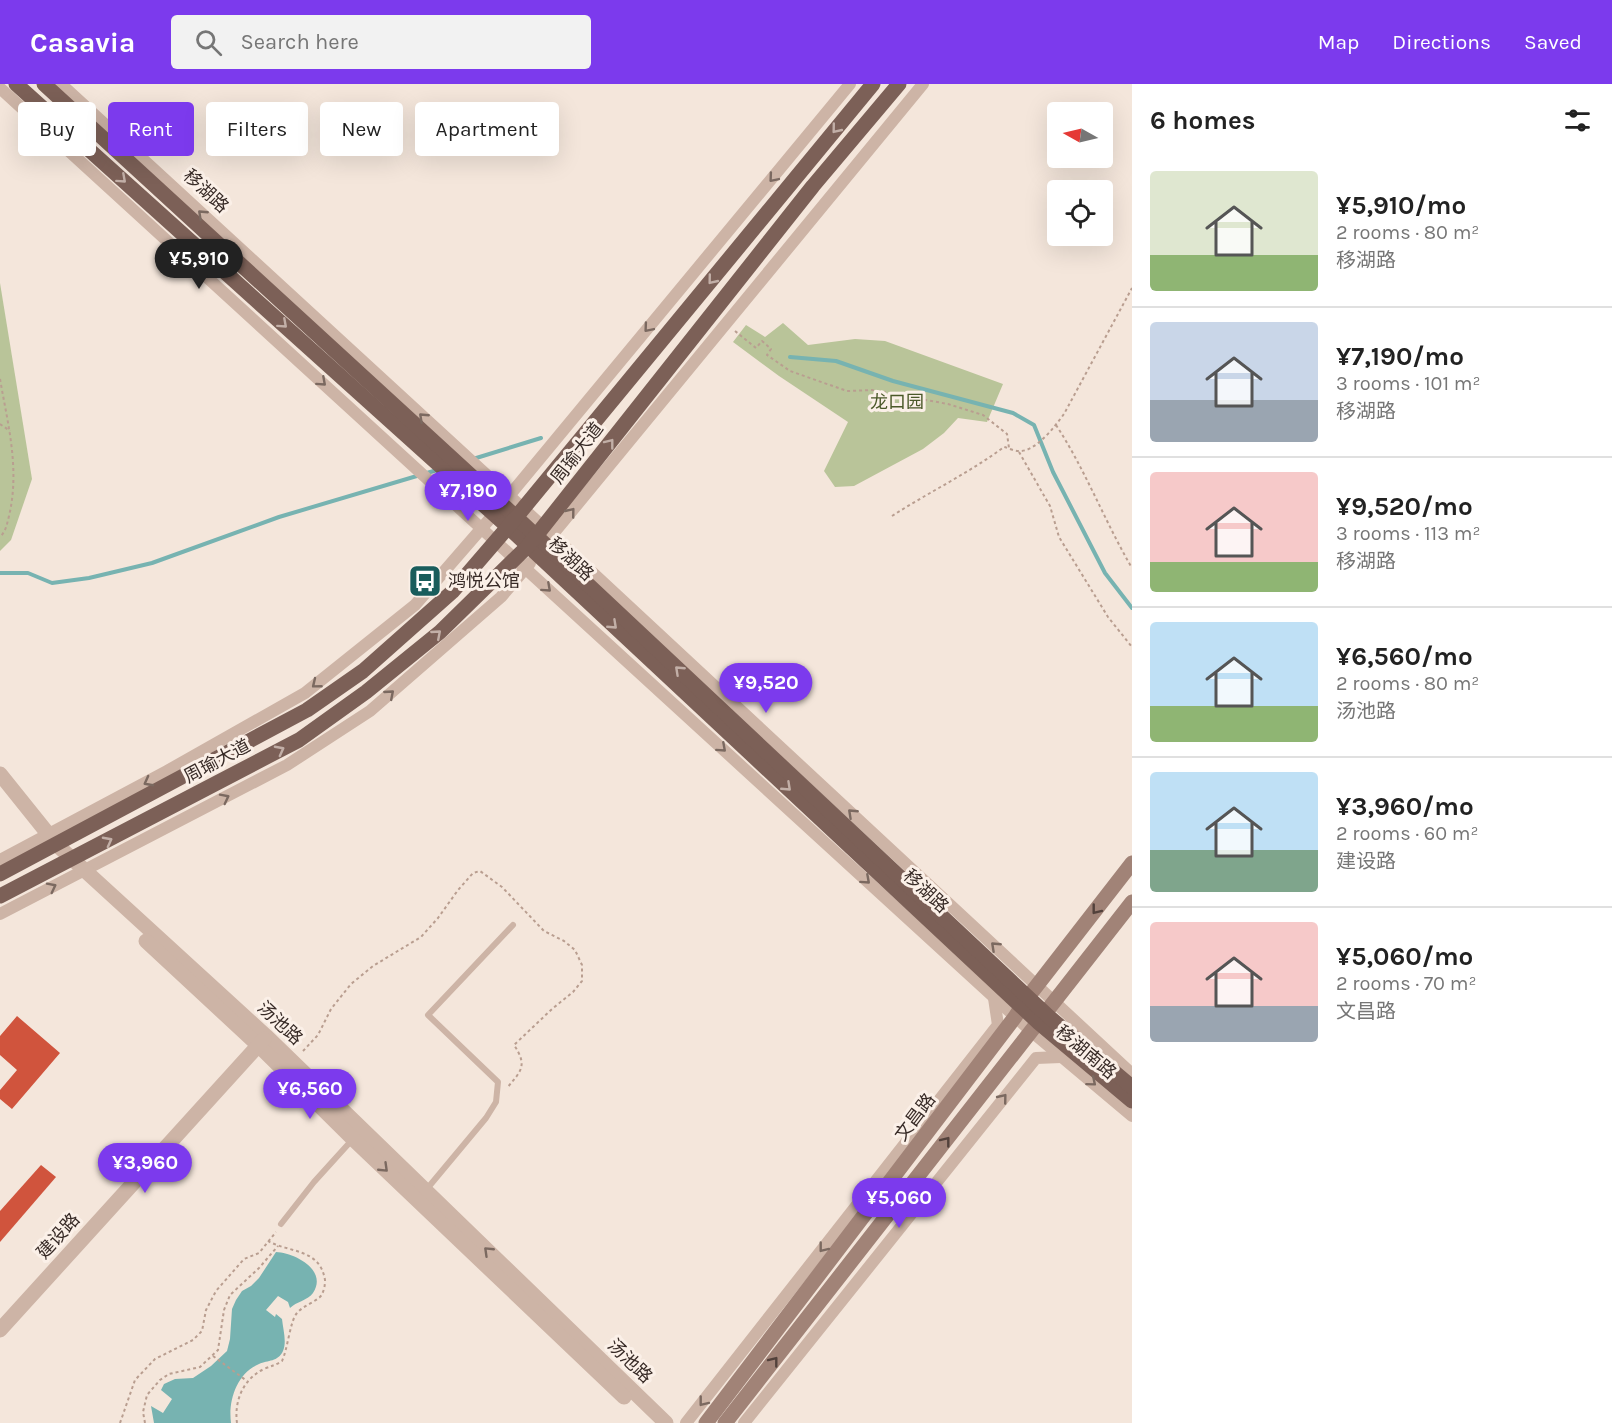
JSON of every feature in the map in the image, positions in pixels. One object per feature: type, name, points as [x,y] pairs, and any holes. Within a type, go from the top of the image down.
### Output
[{"type":"main road","name":"移湖路","points":[[16,84],[457,464]]},
{"type":"main road","name":"移湖路","points":[[44,84],[516,517],[1043,1018]]},
{"type":"main road","name":"周瑜大道","points":[[0,874],[49,842],[307,710],[363,671],[452,592],[873,84]]},
{"type":"main road","name":"周瑜大道","points":[[0,896],[299,740],[366,692],[520,564],[806,196],[899,84]]},
{"type":"main road","name":"文昌路","points":[[706,1423],[1132,863]]},
{"type":"main road","points":[[725,1423],[1132,902]]},
{"type":"main road","name":"移湖南路","points":[[1043,1018],[1132,1087]]},
{"type":"main road","name":"移湖南路","points":[[1043,1018],[1132,1101]]},
{"type":"street","name":"移湖路","points":[[61,84],[457,464],[516,517],[1026,1002]]},
{"type":"street","points":[[0,860],[49,842],[167,771],[305,693],[414,605],[482,529],[850,84]]},
{"type":"street","points":[[540,540],[726,324],[923,84]]},
{"type":"street","name":"移湖路","points":[[0,88],[994,998],[1026,1002]]},
{"type":"street","points":[[0,914],[287,765],[370,711],[501,597],[520,564]]},
{"type":"street","name":"汤池路","points":[[0,774],[49,842]]},
{"type":"street","name":"汤池路","points":[[0,788],[81,873],[425,1190],[666,1423]]},
{"type":"street","points":[[686,1423],[998,1025],[994,998]]},
{"type":"street","name":"移湖南路","points":[[1026,1002],[1043,1018],[1132,1074]]},
{"type":"street","name":"移湖南路","points":[[1043,1018],[1060,1057],[1132,1116]]},
{"type":"street","name":"汤池路","points":[[262,1041],[352,1139],[652,1423]]},
{"type":"street","name":"建设路","points":[[0,1330],[262,1041]]},
{"type":"street","points":[[744,1423],[1036,1058],[1060,1057]]},
{"type":"lane","points":[[425,1190],[486,1118],[496,1102],[498,1082],[428,1015],[513,925]]},
{"type":"lane","points":[[281,1224],[352,1139]]},
{"type":"path","points":[[1019,452],[1037,443],[1064,414],[1132,288]]},
{"type":"path","points":[[726,324],[756,348],[762,341],[771,349],[767,355],[790,371],[812,380],[847,391],[872,390],[948,404],[983,415],[1007,434],[1009,448]]},
{"type":"path","points":[[0,379],[14,456],[13,499],[5,532],[0,537]]},
{"type":"path","points":[[0,424],[9,431]]},
{"type":"path","points":[[1056,425],[1070,446],[1114,538],[1132,568]]},
{"type":"path","points":[[892,516],[978,466],[1004,447],[1019,452],[1050,506],[1059,537],[1108,617],[1132,647]]},
{"type":"path","points":[[120,1423],[135,1380],[155,1359],[193,1340],[202,1330],[206,1310],[216,1291],[244,1259],[259,1253],[281,1224]]},
{"type":"path","points":[[237,1423],[238,1401],[247,1381],[262,1370],[282,1361],[288,1349],[292,1322],[297,1312],[320,1297],[326,1287],[324,1274],[319,1264],[309,1255],[268,1241]]},
{"type":"path","points":[[145,1423],[143,1412],[147,1395],[160,1380],[169,1374],[200,1367],[218,1350],[224,1310],[230,1295],[259,1268],[278,1246]]},
{"type":"path","points":[[213,1355],[247,1381]]},
{"type":"green space","points":[[0,283],[32,479],[11,540],[0,551]]},
{"type":"green space","name":"龙口园","points":[[783,323],[808,345],[855,339],[885,341],[1003,384],[987,422],[958,418],[944,433],[923,449],[854,486],[835,487],[824,471],[848,422],[733,342],[746,325],[765,337]]},
{"type":"water","points":[[276,1252],[300,1259],[313,1270],[316,1277],[313,1293],[308,1297],[290,1308],[288,1302],[278,1296],[266,1310],[282,1319],[285,1344],[281,1355],[251,1368],[245,1374],[233,1397],[231,1423],[154,1423],[151,1406],[163,1413],[172,1399],[161,1390],[164,1384],[175,1379],[193,1378],[227,1351],[232,1309],[236,1300],[242,1291],[259,1278]]},
{"type":"building","points":[[17,1016],[60,1053],[12,1109],[0,1099],[0,1090],[17,1070],[0,1055],[0,1036]]},
{"type":"building","points":[[41,1165],[56,1177],[0,1242],[0,1211]]},
{"type":"waterway","points":[[790,357],[836,361],[893,381],[1013,413],[1034,425],[1053,472],[1105,573],[1132,608]]},
{"type":"waterway","points":[[473,459],[541,438]]},
{"type":"waterway","points":[[0,573],[28,573],[52,583],[89,578],[152,563],[279,517],[437,470]]},
{"type":"place","name":"鸿悦公馆","points":[[425,581]]}]
